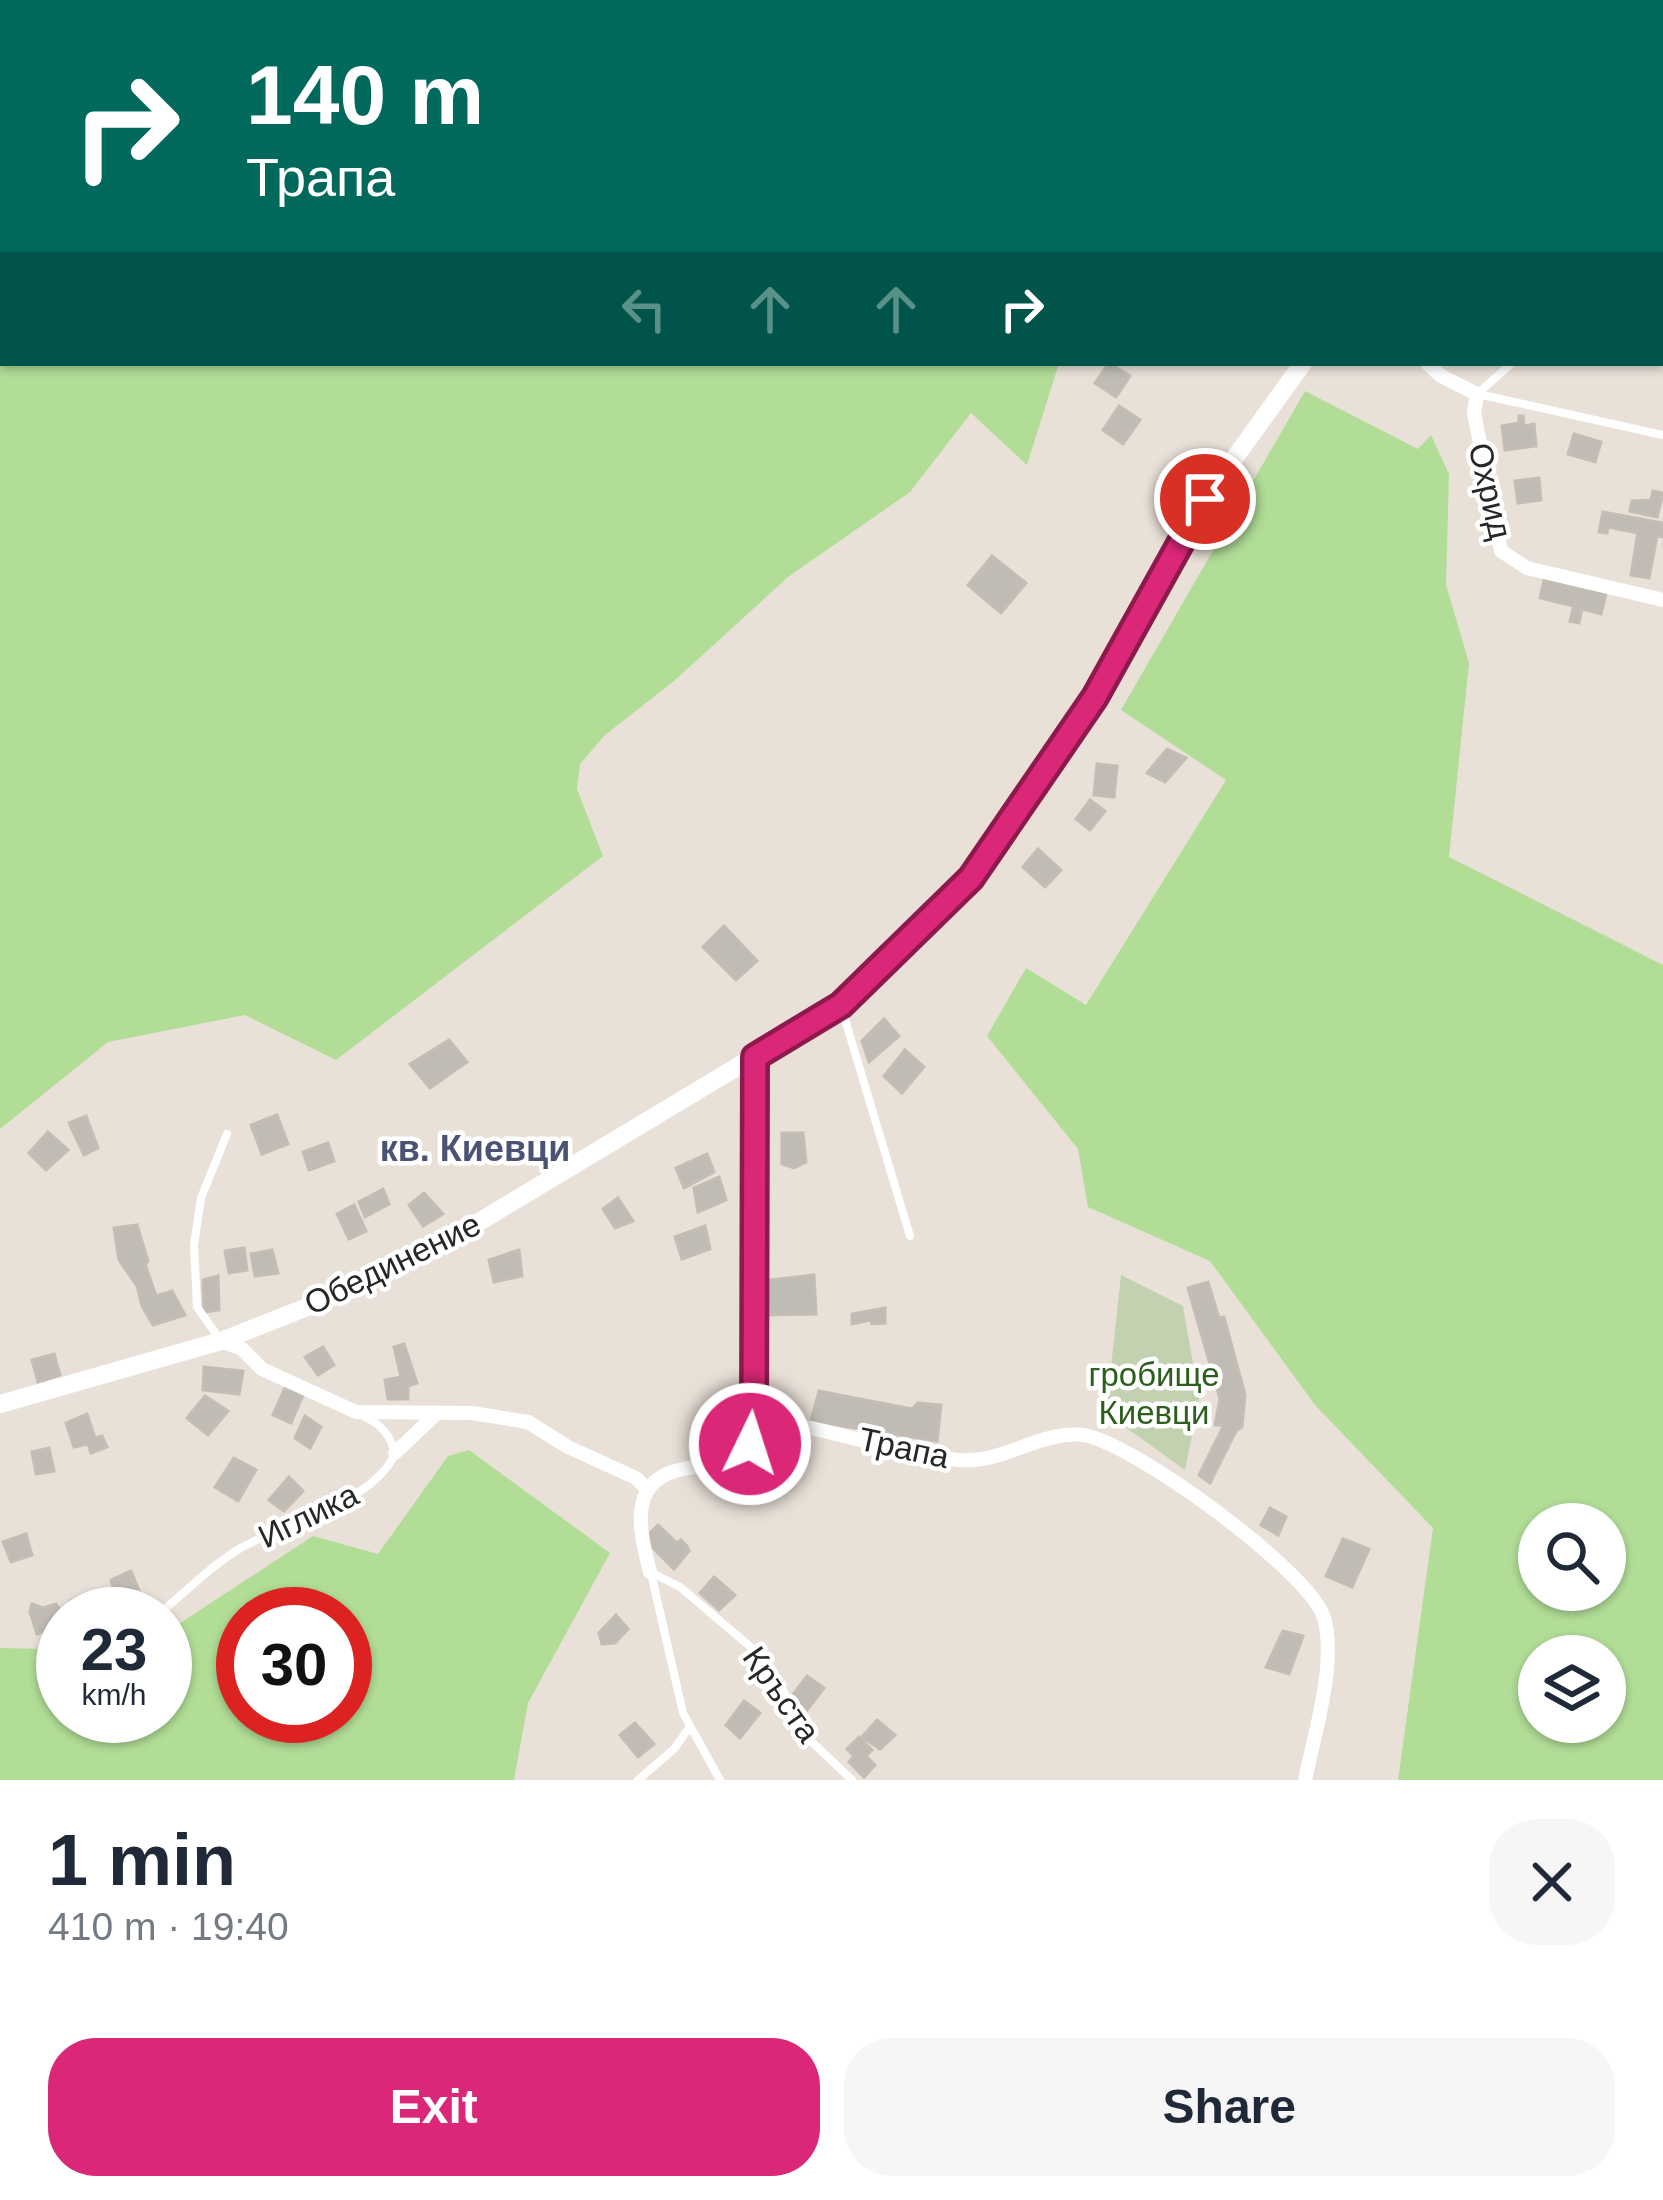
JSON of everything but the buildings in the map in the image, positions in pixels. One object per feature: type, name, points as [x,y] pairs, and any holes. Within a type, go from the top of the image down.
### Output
[{"type":"street","points":[[650,1572],[639,1528],[639,1509],[648,1490],[663,1476],[681,1469],[732,1462],[750,1444],[754,1420],[755,1057],[841,1005],[971,878],[1095,697],[1205,499],[1301,366]]},
{"type":"street","name":"Охрид","points":[[1431,366],[1477,394],[1474,413],[1501,550],[1526,568],[1663,600]]},
{"type":"street","name":"Обединение","points":[[0,1404],[221,1341],[353,1288],[449,1240],[755,1057]]},
{"type":"street","points":[[221,1341],[242,1349],[262,1369],[356,1412],[489,1414],[528,1423],[635,1478],[648,1490]]},
{"type":"street","points":[[395,1454],[436,1414]]},
{"type":"street","name":"Трапа","points":[[754,1420],[790,1422],[957,1460],[993,1458],[1072,1434],[1103,1439],[1138,1457],[1265,1551],[1321,1608],[1328,1646],[1305,1780]]},
{"type":"lane","points":[[1477,394],[1510,366]]},
{"type":"lane","points":[[1477,394],[1663,435]]},
{"type":"lane","points":[[841,1005],[910,1236]]},
{"type":"lane","points":[[221,1341],[196,1306],[194,1245],[201,1198],[227,1134]]},
{"type":"lane","points":[[356,1412],[388,1434],[395,1454]]},
{"type":"lane","name":"Иглика","points":[[192,1587],[236,1551],[374,1483],[395,1454]]},
{"type":"lane","points":[[650,1572],[689,1728],[720,1780]]},
{"type":"lane","name":"Кръста","points":[[650,1572],[680,1587],[766,1660],[812,1742],[852,1780]]},
{"type":"lane","points":[[638,1780],[661,1762],[689,1728]]},
{"type":"green space","points":[[0,366],[1058,366],[1027,465],[971,413],[910,492],[788,577],[674,681],[605,735],[580,764],[577,789],[603,856],[336,1060],[245,1015],[108,1042],[0,1129]]},
{"type":"green space","points":[[1305,391],[1418,449],[1431,435],[1449,474],[1446,585],[1469,663],[1449,857],[1663,965],[1663,1780],[1398,1780],[1433,1528],[1315,1405],[1210,1261],[1088,1207],[1078,1149],[987,1036],[1026,968],[1086,1005],[1226,780],[1121,710]]},
{"type":"green space","name":"гробище Киевци","points":[[1121,1275],[1183,1306],[1199,1399],[1185,1470],[1106,1413]]},
{"type":"green space","points":[[469,1450],[610,1553],[528,1703],[514,1780],[0,1780],[0,1648],[36,1649],[36,1743],[192,1743],[192,1615],[216,1600],[216,1743],[372,1743],[372,1587],[235,1587],[313,1536],[378,1554],[448,1456]]},
{"type":"district","name":"кв. Киевци","points":[[475,1148]]},
{"type":"route","points":[[750,1444],[754,1420],[755,1057],[841,1005],[971,878],[1095,697],[1205,499]]}]
